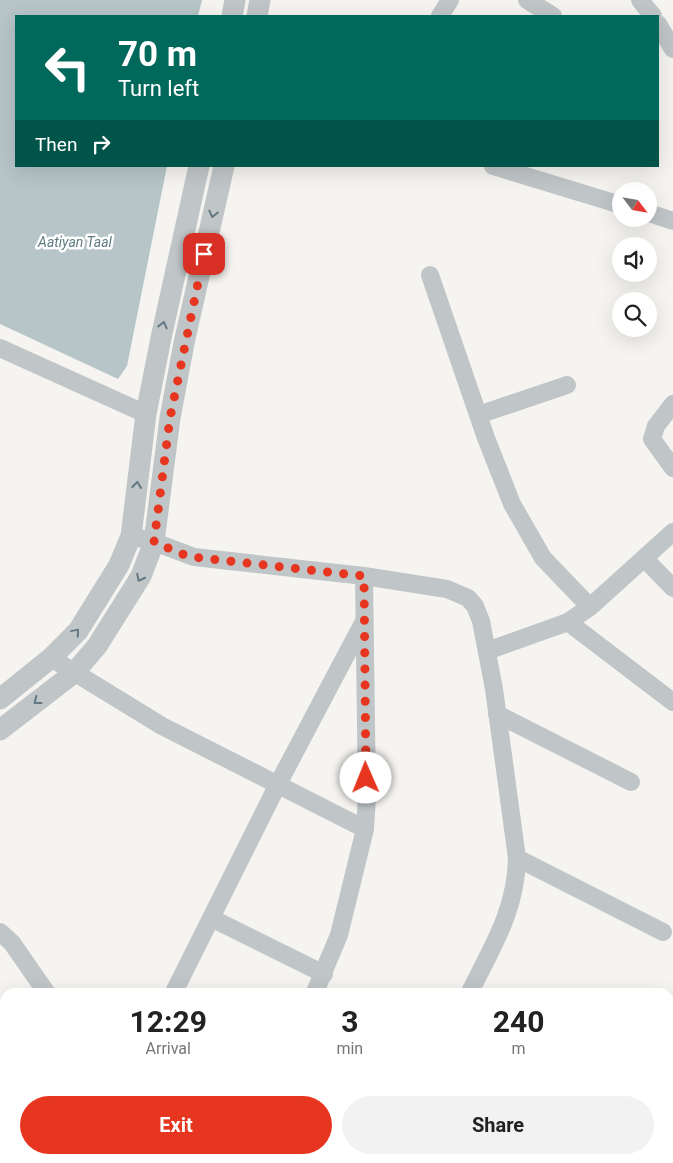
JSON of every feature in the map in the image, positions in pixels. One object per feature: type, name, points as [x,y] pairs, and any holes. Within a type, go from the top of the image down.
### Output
[{"type":"street","points":[[232,15],[235,0]]},
{"type":"street","points":[[257,15],[260,0]]},
{"type":"street","points":[[441,15],[450,0]]},
{"type":"street","points":[[527,0],[551,15]]},
{"type":"street","points":[[640,0],[652,15]]},
{"type":"street","points":[[659,26],[673,49]]},
{"type":"street","points":[[0,699],[51,658],[78,630],[105,590],[119,565],[131,536],[146,414],[160,338],[199,167]]},
{"type":"street","points":[[0,730],[74,673],[97,646],[142,576],[154,542],[170,418],[184,343],[224,167]]},
{"type":"street","points":[[496,167],[612,202]]},
{"type":"street","points":[[659,216],[673,234]]},
{"type":"street","points":[[430,276],[478,415],[512,504],[535,548],[551,568],[590,607]]},
{"type":"street","points":[[0,348],[146,414]]},
{"type":"street","points":[[478,415],[566,385]]},
{"type":"street","points":[[673,404],[656,426],[652,439],[673,468]]},
{"type":"street","points":[[486,651],[568,622],[590,607],[673,532]]},
{"type":"street","points":[[131,536],[154,542],[187,556],[364,576],[441,588],[461,594],[475,606],[480,621],[498,714],[518,858],[513,900],[505,922],[472,988]]},
{"type":"street","points":[[644,558],[673,588]]},
{"type":"street","points":[[317,988],[339,934],[365,829],[367,797],[364,576]]},
{"type":"street","points":[[176,988],[278,786],[365,620]]},
{"type":"street","points":[[568,622],[673,702]]},
{"type":"street","points":[[51,658],[162,726],[365,829]]},
{"type":"street","points":[[498,714],[631,782]]},
{"type":"street","points":[[518,858],[663,932]]},
{"type":"street","points":[[211,918],[324,974]]},
{"type":"street","points":[[0,932],[12,943],[43,988]]},
{"type":"water","name":"Aatiyan Taal","points":[[0,0],[202,0],[198,15],[15,15],[15,167],[167,167],[127,366],[118,379],[0,324]]},
{"type":"route","points":[[204,254],[184,343],[170,418],[154,542],[187,556],[364,576],[366,778]]}]
